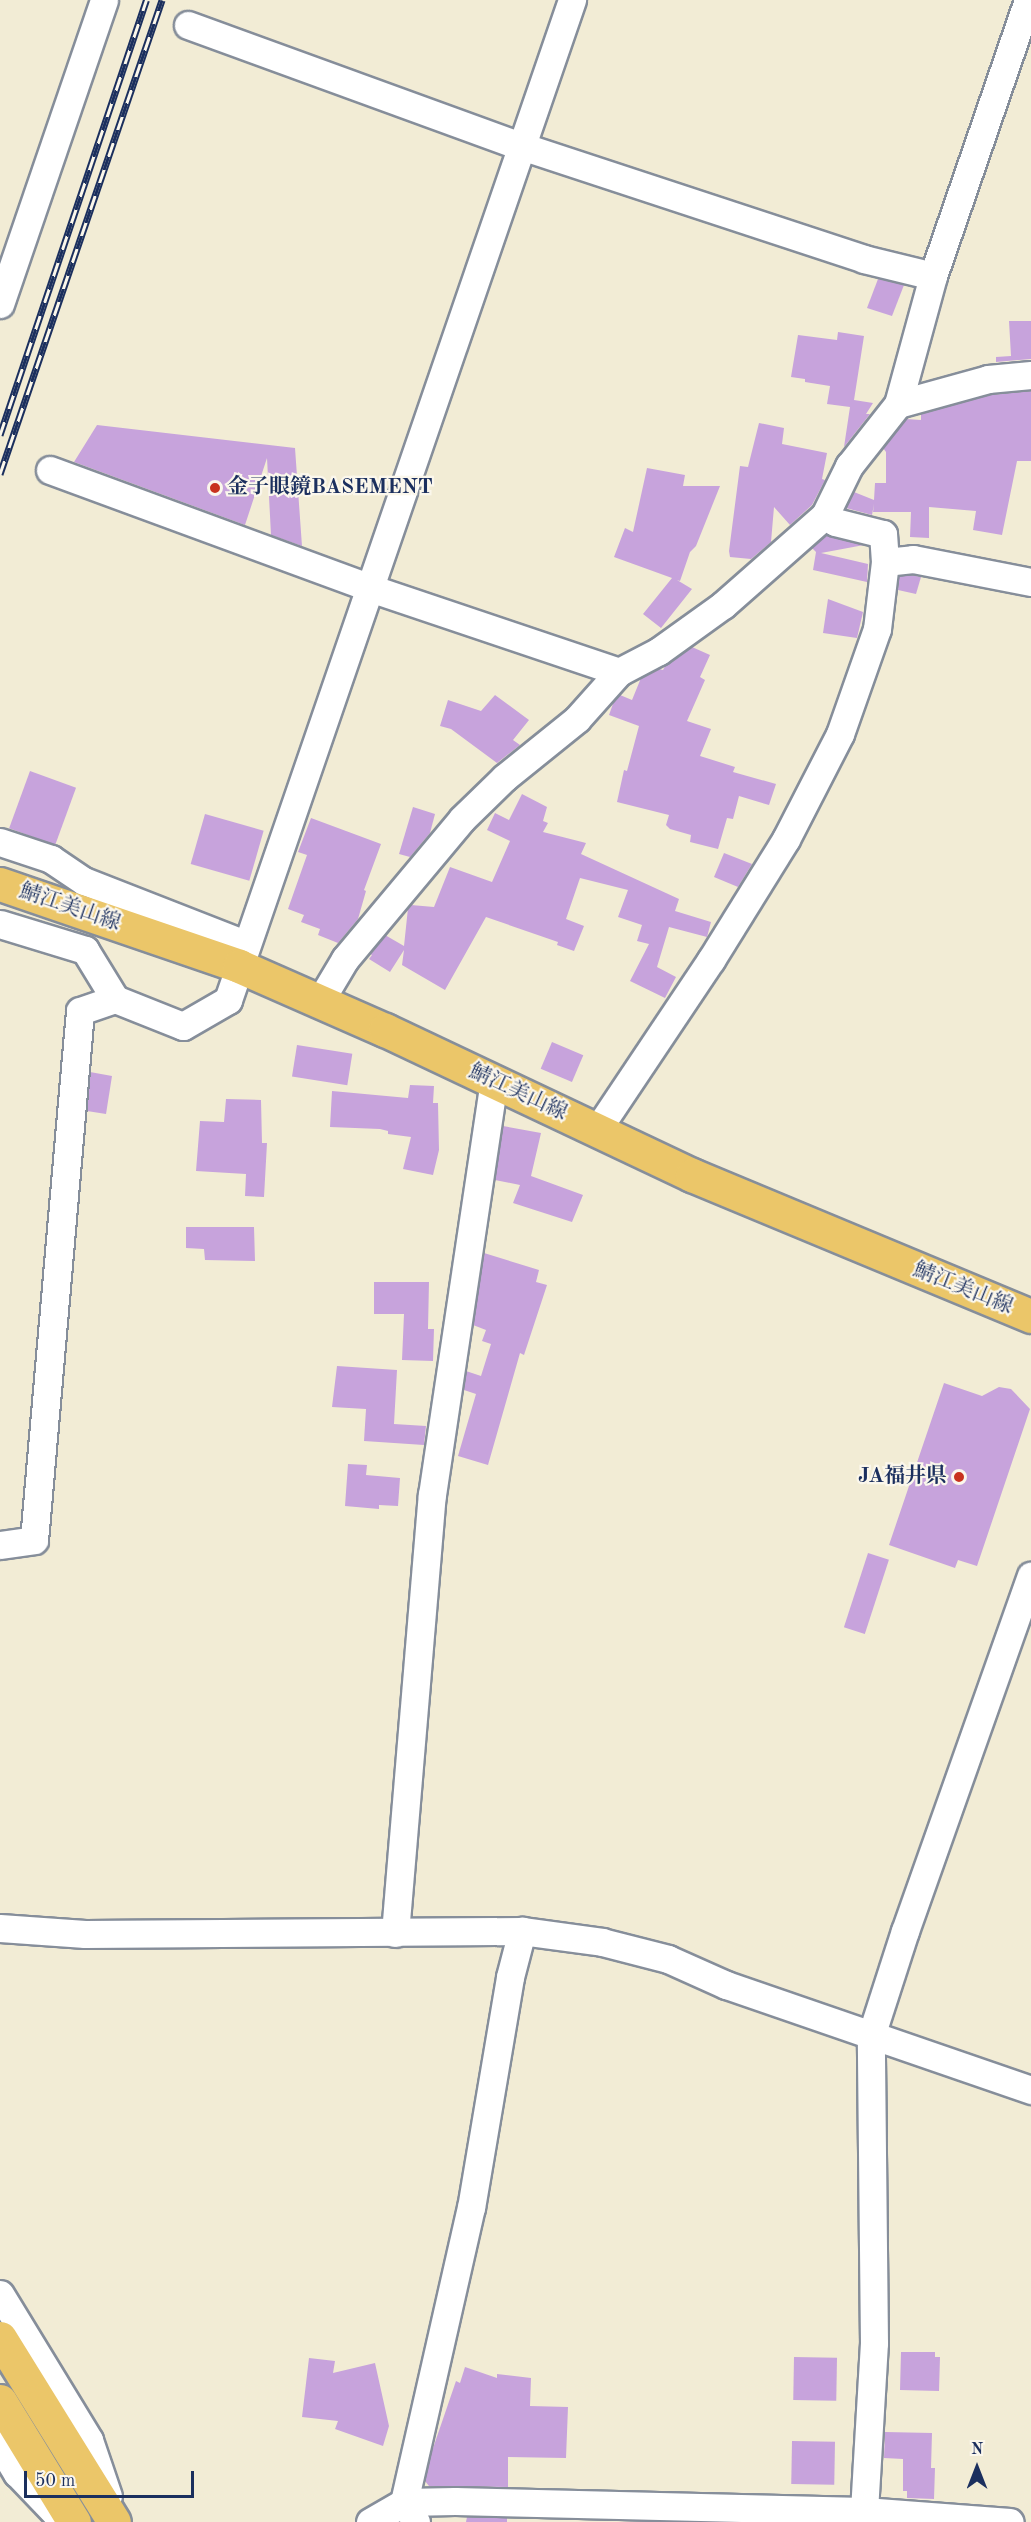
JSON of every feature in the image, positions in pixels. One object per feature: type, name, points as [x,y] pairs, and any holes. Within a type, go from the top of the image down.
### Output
[{"type":"main road","name":"鯖江美山線","points":[[0,884],[242,955],[320,1001],[692,1175],[1031,1316]]},
{"type":"main road","points":[[0,2338],[116,2522]]},
{"type":"main road","points":[[0,2401],[74,2522]]},
{"type":"street","points":[[0,304],[104,0]]},
{"type":"street","points":[[0,924],[85,950],[115,999],[183,1026],[228,1000],[572,0]]},
{"type":"street","points":[[320,1001],[345,959],[462,819],[504,778],[577,719],[619,672],[659,651],[723,605],[825,515],[849,466],[898,404],[933,276],[1028,0]]},
{"type":"street","points":[[188,25],[521,146],[864,259],[933,276]]},
{"type":"street","points":[[898,404],[988,379],[1031,375]]},
{"type":"street","points":[[50,470],[370,588],[619,672]]},
{"type":"street","points":[[597,1130],[711,960],[786,839],[817,783],[840,734],[877,629],[885,561],[883,534],[835,522],[825,515]]},
{"type":"street","points":[[885,561],[913,559],[1031,582]]},
{"type":"street","points":[[0,842],[51,859],[84,881],[242,955]]},
{"type":"street","points":[[0,1545],[34,1540],[80,1011],[115,999]]},
{"type":"street","points":[[395,1933],[432,1496],[494,1081]]},
{"type":"street","points":[[864,2511],[874,2343],[871,2036],[905,1931],[1031,1576]]},
{"type":"street","points":[[0,1928],[85,1934],[522,1931],[602,1942],[668,1959],[726,1985],[1031,2090]]},
{"type":"street","points":[[410,2512],[471,2208],[510,1977],[522,1931]]},
{"type":"street","points":[[0,2294],[89,2440],[116,2522]]},
{"type":"street","points":[[0,2445],[17,2473],[64,2522]]},
{"type":"street","points":[[370,2522],[410,2512],[864,2511],[1010,2522]]},
{"type":"building","points":[[878,279],[904,285],[892,316],[867,308]]},
{"type":"building","points":[[1009,321],[1031,321],[1031,359],[996,362],[996,357],[1011,356]]},
{"type":"building","points":[[838,332],[864,336],[854,400],[873,403],[866,414],[870,414],[844,447],[850,407],[827,404],[830,386],[791,377],[798,335],[837,340]]},
{"type":"building","points":[[1031,391],[1031,461],[1017,461],[1002,535],[973,530],[976,511],[929,507],[929,538],[910,537],[911,512],[873,512],[874,504],[872,515],[846,508],[854,492],[874,500],[875,483],[886,483],[886,452],[883,448],[906,419],[921,420],[921,414],[991,395]]},
{"type":"building","points":[[759,423],[784,428],[782,444],[827,453],[822,479],[825,480],[812,505],[790,525],[774,507],[771,542],[751,559],[730,557],[740,466],[748,467]]},
{"type":"building","name":"金子眼鏡BASEMENT","points":[[97,425],[295,448],[302,546],[271,535],[267,458],[245,525],[74,462]]},
{"type":"building","points":[[647,468],[685,475],[683,486],[720,486],[696,546],[690,552],[680,581],[677,580],[692,589],[661,628],[643,614],[672,578],[614,557],[625,528],[633,532]]},
{"type":"building","points":[[826,535],[864,545],[821,553],[868,564],[867,582],[813,570],[816,552],[812,548]]},
{"type":"building","points":[[899,576],[921,577],[916,594],[898,590]]},
{"type":"building","points":[[828,599],[863,612],[857,638],[823,633]]},
{"type":"building","points":[[692,647],[710,655],[700,677],[705,680],[687,721],[711,729],[700,756],[735,767],[733,772],[776,784],[769,805],[739,796],[733,819],[727,818],[718,849],[690,842],[691,835],[670,829],[666,825],[669,815],[617,802],[624,770],[627,771],[639,726],[609,715],[614,701],[620,695],[632,700],[641,678],[659,669],[663,670],[665,666]]},
{"type":"building","points":[[495,695],[529,720],[513,740],[520,745],[497,763],[451,729],[440,726],[448,700],[481,711]]},
{"type":"building","points":[[30,771],[76,788],[55,845],[9,828]]},
{"type":"building","points":[[522,794],[547,807],[543,821],[548,823],[543,832],[586,843],[581,854],[679,899],[675,911],[711,922],[707,937],[669,927],[657,967],[676,977],[665,998],[630,981],[649,944],[637,941],[642,925],[618,917],[628,890],[580,878],[566,919],[584,926],[574,951],[557,945],[558,942],[486,917],[445,990],[402,965],[404,950],[390,972],[369,959],[372,955],[370,954],[385,935],[404,946],[408,908],[411,905],[434,907],[450,867],[492,882],[510,841],[487,830],[495,813],[509,820]]},
{"type":"building","points":[[413,807],[435,814],[430,833],[410,857],[399,854]]},
{"type":"building","points":[[205,814],[264,831],[249,881],[191,864]]},
{"type":"building","points":[[311,818],[381,844],[364,890],[366,891],[358,919],[338,943],[318,935],[320,929],[301,922],[304,915],[288,909],[307,855],[298,852]]},
{"type":"building","points":[[724,853],[752,864],[738,887],[714,877]]},
{"type":"building","points":[[552,1042],[583,1055],[572,1082],[541,1069]]},
{"type":"building","points":[[297,1045],[352,1054],[347,1085],[292,1077]]},
{"type":"building","points":[[90,1072],[112,1076],[106,1114],[87,1111]]},
{"type":"building","points":[[410,1085],[434,1086],[433,1103],[438,1103],[439,1150],[433,1175],[403,1169],[411,1137],[388,1134],[388,1131],[380,1129],[330,1127],[332,1091],[408,1098]]},
{"type":"building","points":[[226,1099],[261,1100],[262,1143],[267,1143],[264,1197],[245,1196],[246,1174],[196,1171],[200,1121],[224,1122]]},
{"type":"building","points":[[503,1126],[541,1133],[531,1176],[583,1195],[572,1222],[513,1203],[520,1185],[495,1180]]},
{"type":"building","points":[[186,1227],[254,1227],[255,1261],[205,1260],[204,1249],[186,1248]]},
{"type":"building","points":[[484,1253],[539,1270],[536,1282],[547,1285],[524,1355],[520,1353],[488,1465],[458,1456],[476,1394],[464,1390],[466,1371],[481,1376],[491,1344],[482,1341],[486,1330],[473,1325]]},
{"type":"building","points":[[374,1282],[429,1282],[428,1329],[434,1329],[433,1361],[402,1360],[404,1314],[374,1314]]},
{"type":"building","points":[[337,1366],[397,1370],[394,1424],[426,1426],[424,1445],[364,1441],[366,1409],[332,1407]]},
{"type":"building","name":"JA福井県","points":[[944,1383],[982,1396],[999,1387],[1011,1389],[1030,1409],[977,1566],[958,1560],[955,1568],[889,1545]]},
{"type":"building","points":[[348,1464],[367,1465],[366,1475],[400,1478],[398,1506],[379,1505],[379,1509],[345,1506]]},
{"type":"building","points":[[868,1553],[889,1560],[865,1634],[844,1627]]},
{"type":"building","points":[[901,2352],[935,2352],[935,2357],[940,2357],[939,2391],[900,2390]]},
{"type":"building","points":[[794,2357],[837,2358],[836,2401],[793,2400]]},
{"type":"building","points":[[309,2358],[335,2361],[333,2373],[375,2363],[389,2426],[383,2446],[335,2429],[338,2421],[302,2417]]},
{"type":"building","points":[[465,2367],[497,2378],[497,2374],[531,2378],[530,2406],[568,2407],[566,2458],[508,2457],[508,2487],[429,2486],[425,2481],[431,2454],[456,2381],[460,2383]]},
{"type":"building","points":[[885,2432],[932,2433],[931,2468],[935,2468],[934,2499],[907,2498],[907,2491],[903,2491],[903,2459],[884,2458]]},
{"type":"building","points":[[792,2441],[835,2442],[834,2485],[791,2484]]},
{"type":"building","points":[[467,2517],[507,2518],[507,2522],[466,2522]]},
{"type":"railway","points":[[0,435],[146,0]]},
{"type":"railway","points":[[0,474],[162,0]]},
{"type":"place","name":"金子眼鏡BASEMENT","points":[[215,488]]},
{"type":"place","name":"JA福井県","points":[[959,1477]]}]
